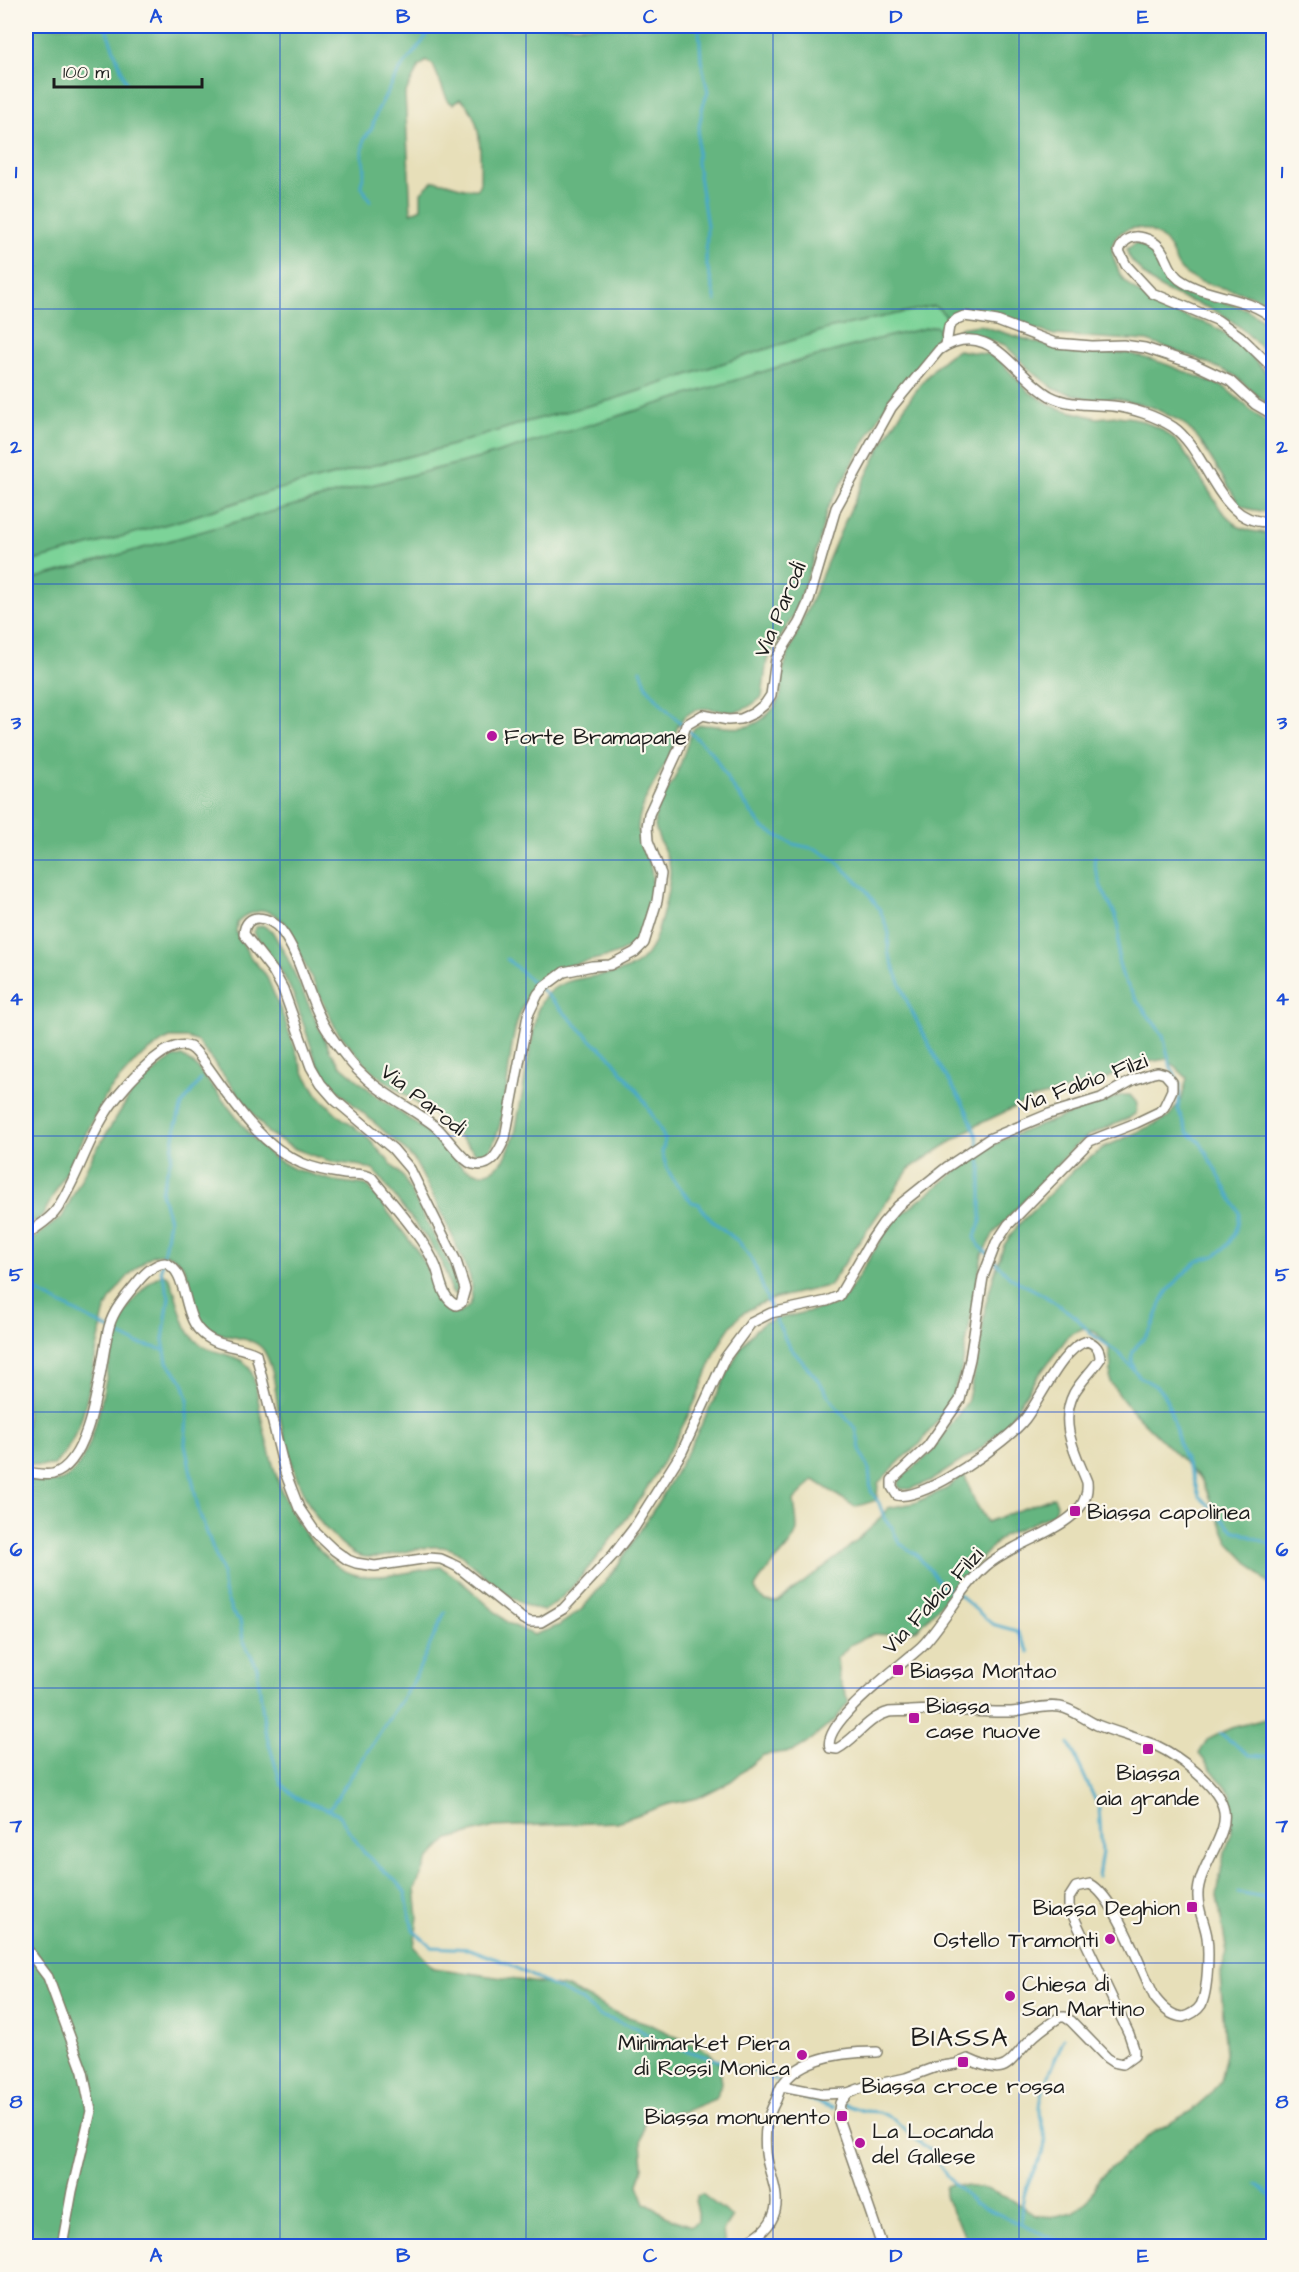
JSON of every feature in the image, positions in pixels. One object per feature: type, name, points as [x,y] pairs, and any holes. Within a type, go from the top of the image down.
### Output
[{"type":"street","points":[[1274,319],[1248,303],[1190,286],[1172,271],[1161,247],[1148,239],[1136,236],[1129,238],[1121,246],[1119,251],[1125,265],[1152,293],[1217,320],[1241,337],[1274,369]]},
{"type":"street","points":[[1274,415],[1254,404],[1230,381],[1194,364],[1145,348],[1055,343],[997,321],[964,316],[949,326],[946,345],[964,340],[992,346],[1010,360],[1029,381],[1051,396],[1075,404],[1115,406],[1173,427],[1188,442],[1235,511],[1255,522],[1274,521]]},
{"type":"street","name":"Via Parodi","points":[[26,1235],[57,1210],[105,1114],[127,1084],[164,1052],[174,1047],[188,1046],[201,1058],[247,1120],[278,1149],[301,1163],[320,1169],[362,1174],[372,1178],[427,1250],[436,1265],[448,1300],[454,1305],[459,1304],[465,1289],[456,1261],[410,1169],[393,1149],[335,1100],[321,1084],[311,1067],[283,989],[273,971],[244,934],[246,927],[253,920],[263,918],[273,922],[281,931],[316,1012],[343,1053],[367,1079],[434,1125],[470,1163],[481,1164],[492,1160],[505,1138],[528,1015],[538,994],[564,972],[610,965],[635,952],[644,943],[657,901],[661,874],[648,841],[649,814],[678,751],[686,725],[703,714],[728,720],[741,719],[754,713],[765,704],[771,695],[776,659],[799,623],[808,603],[836,508],[891,408],[939,350],[946,345]]},
{"type":"street","name":"Via Fabio Filzi","points":[[26,1472],[53,1474],[71,1461],[84,1439],[94,1406],[112,1317],[138,1281],[154,1266],[165,1263],[174,1267],[179,1275],[189,1315],[202,1333],[217,1343],[256,1354],[285,1472],[299,1508],[316,1533],[341,1555],[356,1563],[375,1566],[422,1559],[441,1559],[458,1567],[523,1619],[530,1622],[541,1622],[551,1618],[574,1599],[634,1528],[682,1452],[725,1358],[751,1323],[771,1313],[835,1299],[841,1293],[872,1239],[898,1206],[947,1167],[989,1139],[1038,1118],[1101,1098],[1153,1073],[1166,1074],[1172,1082],[1172,1090],[1159,1112],[1090,1141],[1002,1234],[992,1251],[983,1277],[970,1359],[960,1400],[928,1446],[891,1480],[892,1488],[897,1495],[911,1495],[936,1484],[970,1463],[1018,1427],[1040,1398],[1067,1353],[1075,1345],[1087,1341],[1094,1343],[1098,1348],[1100,1359],[1075,1391],[1070,1402],[1067,1426],[1087,1482],[1088,1489],[1084,1502],[1061,1524],[999,1557],[985,1567],[922,1646],[880,1681],[844,1717],[832,1732],[829,1741],[830,1748],[837,1749],[870,1720],[891,1712],[934,1709],[984,1713],[1015,1712],[1035,1707],[1053,1706],[1063,1707],[1094,1724],[1155,1745],[1177,1758],[1214,1791],[1223,1806],[1224,1813],[1221,1833],[1198,1885],[1199,1908],[1207,1937],[1203,2000],[1196,2010],[1183,2017],[1163,2008],[1155,1998],[1123,1928],[1104,1897],[1090,1884],[1080,1885],[1069,1898],[1069,1907],[1133,2043],[1132,2060],[1123,2064],[1113,2062],[1065,2017],[1036,2035],[1014,2060],[1002,2067],[982,2065],[968,2059],[848,2093]]},
{"type":"street","points":[[26,1948],[48,1977],[83,2072],[91,2111],[72,2191],[62,2247]]},
{"type":"street","points":[[740,2247],[761,2233],[772,2219],[775,2210],[774,2188],[766,2151],[767,2121],[782,2085],[803,2067],[821,2059],[853,2052],[877,2052]]},
{"type":"street","points":[[782,2085],[824,2094],[848,2093]]},
{"type":"street","points":[[848,2093],[840,2103],[838,2118],[882,2247]]},
{"type":"green space","points":[[26,26],[1273,26],[1273,308],[1251,296],[1191,277],[1180,269],[1165,242],[1148,230],[1135,228],[1122,232],[1114,241],[1112,248],[1121,276],[1137,292],[1169,310],[1212,326],[1232,339],[1246,352],[1273,379],[1273,406],[1266,403],[1234,375],[1196,358],[1147,341],[1054,335],[981,312],[960,311],[948,318],[933,306],[827,329],[611,400],[526,422],[442,448],[275,490],[185,519],[26,563]],"holes":[[[427,61],[433,65],[448,101],[453,104],[460,99],[468,107],[477,126],[480,183],[477,189],[472,189],[433,181],[421,192],[421,208],[411,213],[405,94],[419,66]]]},
{"type":"green space","points":[[1136,243],[1154,251],[1173,284],[1190,292],[1246,309],[1273,326],[1273,360],[1249,336],[1221,314],[1167,292],[1147,278],[1128,255],[1127,249]]},
{"type":"green space","points":[[933,306],[948,318],[939,330],[935,326],[882,338],[785,365],[488,456],[335,494],[26,581],[26,563],[185,519],[275,490],[442,448],[526,422],[611,400],[827,329]]},
{"type":"green space","points":[[979,325],[1074,354],[1128,353],[1163,363],[1224,387],[1263,420],[1273,423],[1273,513],[1249,509],[1239,504],[1199,439],[1182,422],[1152,407],[1114,398],[1089,399],[1054,389],[1005,345],[958,331],[960,328]]},
{"type":"green space","points":[[935,326],[939,330],[936,347],[890,398],[827,509],[818,546],[795,613],[767,660],[762,697],[751,706],[738,711],[696,710],[681,720],[679,724],[670,754],[647,796],[639,817],[638,832],[651,867],[652,877],[650,906],[640,933],[631,945],[620,952],[560,968],[546,976],[534,987],[523,1006],[512,1047],[503,1112],[498,1132],[489,1152],[479,1156],[444,1122],[374,1073],[337,1031],[285,923],[274,914],[263,910],[246,915],[237,923],[236,932],[251,958],[266,975],[303,1071],[317,1094],[338,1115],[365,1135],[403,1177],[448,1262],[457,1284],[456,1295],[452,1293],[442,1262],[430,1243],[375,1171],[312,1155],[293,1148],[268,1133],[198,1042],[188,1038],[170,1038],[162,1042],[137,1060],[108,1092],[43,1215],[26,1227],[26,581],[335,494],[488,456],[785,365]]},
{"type":"green space","points":[[958,350],[990,355],[1001,362],[1029,392],[1057,408],[1097,418],[1117,416],[1134,418],[1159,428],[1173,438],[1183,450],[1221,510],[1237,526],[1251,531],[1273,534],[1273,1589],[1229,1543],[1201,1479],[1128,1407],[1110,1382],[1111,1366],[1108,1344],[1094,1331],[1084,1328],[1070,1334],[1032,1384],[1007,1424],[980,1449],[932,1480],[910,1489],[901,1489],[898,1486],[900,1479],[931,1453],[967,1402],[979,1354],[985,1307],[1004,1245],[1018,1225],[1076,1168],[1105,1147],[1168,1118],[1182,1098],[1187,1078],[1167,1059],[1142,1063],[1096,1083],[1032,1099],[975,1126],[909,1169],[829,1286],[772,1300],[742,1314],[720,1343],[685,1422],[639,1501],[579,1579],[560,1599],[544,1611],[514,1598],[451,1549],[428,1547],[380,1557],[368,1557],[357,1555],[346,1548],[329,1532],[310,1507],[302,1491],[290,1457],[281,1423],[272,1371],[264,1351],[251,1341],[216,1332],[201,1320],[186,1271],[174,1257],[163,1254],[152,1256],[119,1287],[106,1308],[103,1318],[86,1404],[74,1437],[54,1465],[26,1464],[26,1244],[62,1217],[93,1155],[134,1089],[173,1058],[182,1056],[196,1066],[252,1137],[271,1156],[294,1169],[334,1181],[366,1185],[370,1188],[421,1256],[444,1306],[453,1314],[460,1313],[469,1306],[472,1299],[470,1277],[442,1213],[414,1160],[328,1081],[316,1061],[294,996],[284,976],[253,932],[256,927],[262,925],[272,931],[285,953],[330,1051],[340,1065],[372,1092],[438,1140],[463,1168],[481,1174],[492,1170],[504,1160],[515,1134],[537,1011],[545,997],[558,986],[571,981],[616,973],[630,968],[642,960],[651,948],[661,921],[670,876],[669,862],[656,830],[655,816],[658,806],[676,775],[694,728],[700,725],[734,728],[748,726],[762,720],[775,706],[780,695],[783,671],[793,641],[873,462],[915,392],[937,366]]},
{"type":"green space","points":[[1122,1095],[1130,1095],[1137,1103],[1136,1113],[1088,1136],[1072,1149],[994,1233],[982,1255],[962,1367],[950,1403],[920,1444],[878,1483],[877,1500],[855,1507],[814,1480],[794,1500],[797,1526],[795,1535],[755,1588],[763,1600],[777,1602],[840,1555],[875,1524],[888,1508],[914,1503],[946,1489],[964,1474],[975,1502],[987,1522],[1054,1497],[1057,1504],[1053,1514],[1002,1536],[918,1629],[891,1635],[872,1634],[850,1645],[837,1658],[839,1679],[849,1702],[835,1720],[806,1744],[794,1751],[763,1755],[731,1781],[698,1798],[669,1804],[617,1822],[494,1827],[449,1839],[428,1860],[415,1889],[418,1917],[414,1947],[434,1968],[566,1987],[616,2013],[647,2023],[709,2052],[719,2063],[722,2083],[715,2099],[685,2111],[646,2118],[641,2141],[643,2167],[638,2185],[645,2203],[674,2220],[691,2226],[698,2222],[695,2201],[697,2196],[702,2194],[732,2217],[723,2231],[725,2246],[26,2246],[26,1479],[57,1482],[72,1474],[83,1458],[99,1411],[115,1338],[121,1321],[141,1291],[158,1276],[163,1274],[168,1276],[184,1322],[194,1338],[201,1345],[236,1358],[247,1365],[255,1382],[275,1473],[289,1508],[310,1540],[328,1559],[346,1571],[363,1576],[392,1575],[441,1567],[462,1582],[508,1623],[534,1635],[558,1626],[581,1610],[614,1571],[661,1498],[689,1449],[741,1347],[755,1330],[765,1322],[835,1305],[845,1298],[885,1233],[898,1217],[968,1162],[1005,1138]]},
{"type":"green space","points":[[1273,1717],[1273,2246],[970,2246],[946,2200],[946,2186],[952,2184],[986,2189],[1012,2200],[1035,2215],[1052,2217],[1074,2212],[1088,2200],[1099,2178],[1152,2133],[1191,2111],[1210,2094],[1220,2081],[1226,2054],[1220,1976],[1227,1952],[1217,1896],[1223,1858],[1232,1831],[1231,1794],[1199,1754],[1207,1740],[1231,1728]]},
{"type":"waterway","points":[[105,26],[126,82]]},
{"type":"waterway","points":[[370,201],[361,185],[365,168],[362,155],[364,139],[372,128],[377,111],[399,71],[432,26]]},
{"type":"waterway","points":[[699,26],[701,60],[708,92],[698,133],[697,163],[707,226],[706,261],[716,301]]},
{"type":"waterway","points":[[641,670],[647,687],[664,707],[713,754],[729,782],[763,828],[793,844],[816,849],[835,860],[865,889],[880,910],[889,933],[888,952],[909,1006],[940,1066],[966,1109],[977,1137],[981,1166],[981,1221],[975,1237],[979,1245],[1011,1278],[1042,1294],[1076,1317],[1090,1333],[1119,1353],[1139,1376],[1157,1387],[1169,1406],[1182,1453],[1199,1496],[1233,1530],[1270,1544],[1274,1548]]},
{"type":"waterway","points":[[1095,857],[1094,864],[1101,887],[1119,927],[1118,960],[1123,978],[1163,1035],[1171,1068],[1180,1084],[1178,1109],[1187,1132],[1200,1142],[1239,1212],[1236,1231],[1226,1247],[1216,1255],[1194,1264],[1165,1295],[1151,1329],[1133,1351],[1134,1368]]},
{"type":"waterway","points":[[507,959],[608,1054],[641,1096],[658,1125],[665,1140],[662,1152],[666,1166],[675,1183],[692,1202],[699,1204],[710,1219],[739,1242],[748,1254],[788,1345],[856,1429],[860,1449],[869,1470],[871,1491],[899,1543],[917,1555],[943,1586],[958,1594],[992,1624],[1017,1631],[1029,1652]]},
{"type":"waterway","points":[[201,1079],[182,1105],[161,1192],[169,1220],[161,1270],[169,1297],[163,1340],[167,1362],[183,1382],[188,1399],[185,1444],[199,1512],[222,1572],[224,1592],[233,1614],[240,1620],[243,1640],[257,1667],[265,1730],[281,1784],[296,1798],[337,1813],[365,1854],[405,1892],[413,1930],[432,1947],[470,1949],[504,1962],[580,2000],[600,2016],[637,2028],[658,2042],[778,2081]]},
{"type":"waterway","points":[[26,1286],[136,1343],[165,1350]]},
{"type":"waterway","points":[[329,1810],[413,1682],[445,1612]]},
{"type":"waterway","points":[[1220,1733],[1249,1755],[1274,1757]]},
{"type":"waterway","points":[[1069,1743],[1099,1808],[1102,1852],[1098,1877]]},
{"type":"waterway","points":[[1238,1893],[1274,1900]]},
{"type":"waterway","points":[[1021,2223],[1021,2210],[1026,2189],[1045,2144],[1040,2113],[1043,2090],[1064,2038]]},
{"type":"waterway","points":[[784,2091],[833,2108]]},
{"type":"waterway","points":[[844,2104],[864,2111],[879,2112],[894,2119],[912,2137],[932,2151],[947,2177],[974,2203],[1069,2246]]},
{"type":"waterway","points":[[1257,2184],[1274,2199]]},
{"type":"place","name":"Forte Bramapane","points":[[492,736]]},
{"type":"place","name":"Biassa capolinea","points":[[1075,1511]]},
{"type":"place","name":"Biassa Montao","points":[[898,1670]]},
{"type":"place","name":"Biassa case nuove","points":[[914,1718]]},
{"type":"place","name":"Biassa aia grande","points":[[1148,1749]]},
{"type":"place","name":"Biassa Deghion","points":[[1192,1907]]},
{"type":"place","name":"Ostello Tramonti","points":[[1110,1939]]},
{"type":"place","name":"Chiesa di San Martino","points":[[1010,1996]]},
{"type":"place","name":"Minimarket Piera di Rossi Monica","points":[[802,2055]]},
{"type":"place","name":"Biassa croce rossa","points":[[963,2062]]},
{"type":"place","name":"Biassa monumento","points":[[842,2116]]},
{"type":"place","name":"La Locanda del Gallese","points":[[860,2143]]},
{"type":"district","name":"BIASSA","points":[[960,2037]]}]
